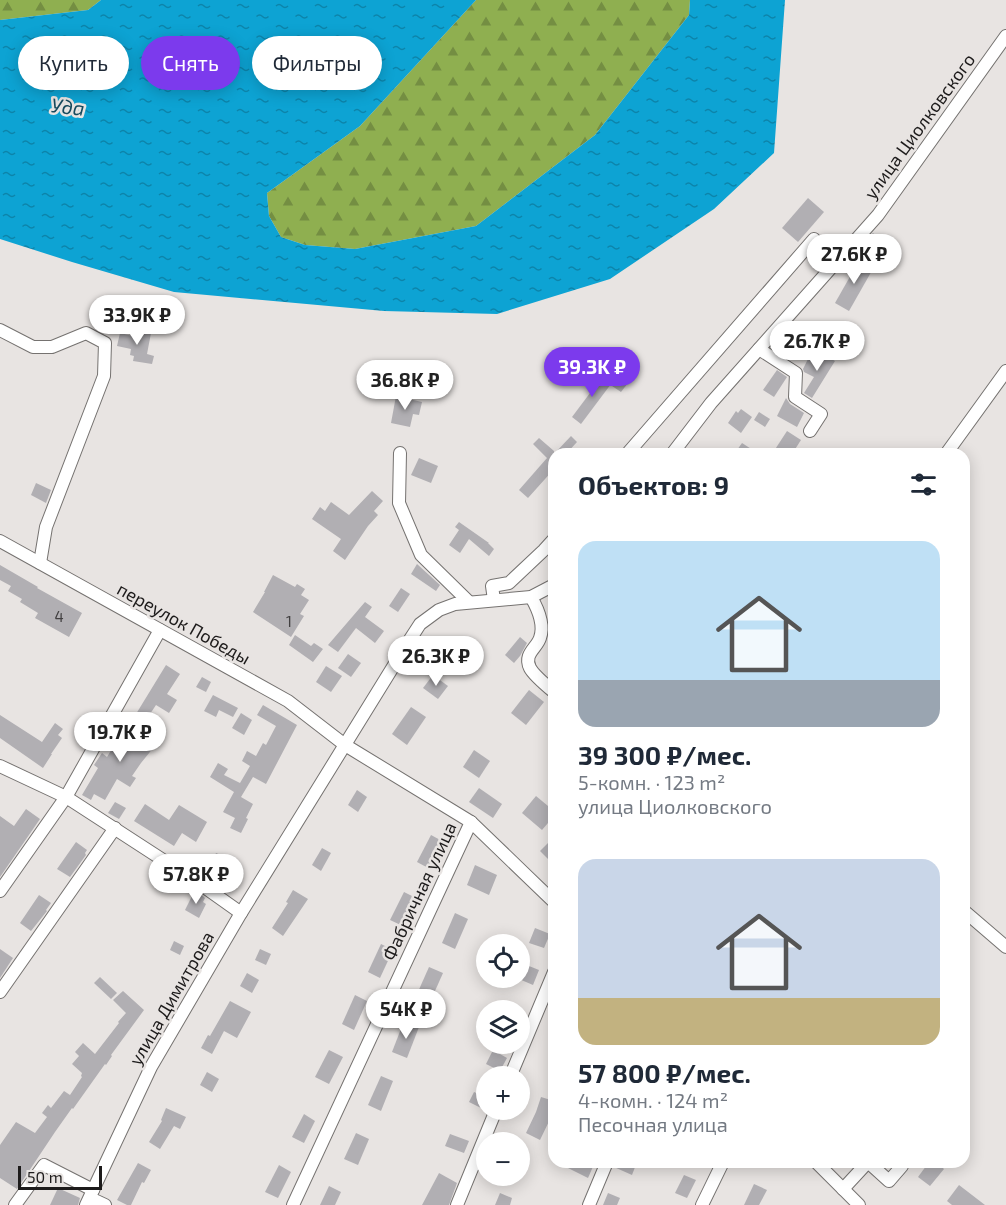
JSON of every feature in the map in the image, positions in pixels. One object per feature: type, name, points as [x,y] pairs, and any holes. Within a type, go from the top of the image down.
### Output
[{"type":"street","name":"улица Циолковского","points":[[677,448],[711,404],[878,215],[1006,36]]},
{"type":"street","points":[[632,448],[813,239]]},
{"type":"street","points":[[0,330],[33,347],[52,347],[86,333],[105,344],[104,376],[46,527],[40,563]]},
{"type":"street","points":[[759,349],[796,373],[795,398],[821,414],[810,431]]},
{"type":"street","points":[[950,448],[1006,371]]},
{"type":"street","points":[[400,453],[399,503],[421,555],[469,602],[531,597],[548,588]]},
{"type":"street","name":"переулок Победы","points":[[0,541],[288,701],[345,745],[471,822],[548,896]]},
{"type":"street","points":[[494,600],[492,586],[509,583],[548,545]]},
{"type":"street","points":[[531,597],[538,608],[542,624],[540,640],[528,658],[530,668],[548,686]]},
{"type":"street","name":"улица Димитрова","points":[[90,1198],[151,1067],[241,913],[409,641],[420,624],[439,610],[469,602]]},
{"type":"street","points":[[0,891],[66,797],[160,630]]},
{"type":"street","points":[[0,766],[66,797],[241,913]]},
{"type":"street","name":"Фабричная улица","points":[[293,1205],[471,822]]},
{"type":"street","points":[[0,992],[115,828]]},
{"type":"street","points":[[970,916],[1006,946]]},
{"type":"street","points":[[515,1066],[548,986]]},
{"type":"street","points":[[457,1205],[492,1120]]},
{"type":"street","points":[[15,1205],[44,1165],[90,1198],[105,1205]]},
{"type":"street","points":[[589,1205],[604,1168]]},
{"type":"street","points":[[702,1205],[720,1168]]},
{"type":"street","points":[[822,1168],[859,1205]]},
{"type":"street","points":[[843,1189],[862,1168]]},
{"type":"street","points":[[875,1168],[889,1181],[900,1168]]},
{"type":"green space","points":[[0,0],[101,0],[88,10],[0,20]]},
{"type":"green space","points":[[476,0],[690,0],[689,15],[595,135],[476,226],[355,249],[305,245],[281,237],[269,216],[267,193],[360,126]]},
{"type":"water","name":"Уда","points":[[101,0],[476,0],[360,126],[267,193],[269,216],[281,237],[305,245],[355,249],[476,226],[595,135],[689,15],[690,0],[785,0],[774,153],[714,209],[610,279],[497,314],[384,311],[174,292],[0,239],[0,20],[88,10]]},
{"type":"building","points":[[808,198],[824,212],[798,242],[782,228]]},
{"type":"building","points":[[873,233],[877,237],[862,257],[856,253]]},
{"type":"building","points":[[860,259],[874,267],[849,311],[835,303]]},
{"type":"building","points":[[138,331],[151,333],[147,354],[154,356],[152,364],[133,361],[134,356],[130,355],[131,349],[117,346],[120,333],[137,337]]},
{"type":"building","points":[[816,354],[835,361],[812,398],[804,393],[814,377],[804,372],[803,369],[809,357],[813,359]]},
{"type":"building","points":[[777,370],[787,377],[774,397],[763,390]]},
{"type":"building","points":[[598,374],[611,384],[581,424],[572,417],[593,389],[590,386]]},
{"type":"building","points":[[619,376],[628,383],[621,392],[612,386]]},
{"type":"building","points":[[396,396],[422,402],[419,415],[413,414],[410,427],[391,423]]},
{"type":"building","points":[[786,398],[790,404],[804,413],[797,427],[777,416]]},
{"type":"building","points":[[741,409],[752,417],[741,433],[728,423],[736,411],[738,413]]},
{"type":"building","points":[[759,412],[770,419],[765,427],[754,420]]},
{"type":"building","points":[[787,431],[801,440],[796,448],[776,448]]},
{"type":"building","points":[[571,436],[577,442],[572,448],[560,448]]},
{"type":"building","points":[[539,438],[551,448],[548,448],[548,476],[528,498],[519,490],[547,458],[533,444]]},
{"type":"building","points":[[742,443],[750,448],[738,448]]},
{"type":"building","points":[[419,458],[438,466],[431,483],[411,475]]},
{"type":"building","points":[[36,483],[51,490],[46,503],[31,495]]},
{"type":"building","points":[[372,491],[383,501],[374,511],[378,515],[345,560],[333,551],[341,539],[312,519],[320,507],[325,511],[331,502],[349,515]]},
{"type":"building","points":[[459,522],[489,543],[494,549],[489,556],[469,539],[460,553],[449,545],[459,530],[455,527]]},
{"type":"building","points":[[417,564],[440,585],[436,591],[411,574]]},
{"type":"building","points":[[0,565],[82,613],[69,637],[35,618],[38,613],[20,602],[22,599],[8,591],[11,586],[0,580]]},
{"type":"building","points":[[273,575],[295,587],[297,584],[305,589],[301,595],[309,600],[300,614],[304,616],[291,637],[253,612]]},
{"type":"building","points":[[401,588],[410,594],[398,612],[389,606]]},
{"type":"building","points":[[365,602],[372,607],[365,617],[384,631],[375,643],[356,628],[338,652],[328,645]]},
{"type":"building","points":[[295,635],[311,646],[314,643],[323,649],[313,662],[289,645]]},
{"type":"building","points":[[520,637],[527,643],[514,663],[505,655]]},
{"type":"building","points":[[446,646],[459,654],[452,667],[438,660]]},
{"type":"building","points":[[348,654],[361,663],[351,677],[338,668]]},
{"type":"building","points":[[166,665],[180,674],[167,694],[177,700],[169,713],[156,705],[146,720],[136,714]]},
{"type":"building","points":[[326,666],[342,676],[331,692],[316,682]]},
{"type":"building","points":[[433,675],[448,686],[438,699],[423,688]]},
{"type":"building","points":[[202,677],[211,682],[206,692],[196,687]]},
{"type":"building","points":[[529,690],[544,702],[526,725],[511,713]]},
{"type":"building","points":[[213,695],[238,708],[233,717],[219,710],[216,717],[204,711]]},
{"type":"building","points":[[263,705],[297,725],[266,784],[253,777],[241,797],[253,804],[241,833],[230,828],[235,818],[223,812],[234,792],[210,777],[218,763],[228,769],[224,775],[240,783],[250,766],[242,761],[247,751],[256,756],[263,743],[266,745],[276,726],[257,715]]},
{"type":"building","points":[[411,707],[426,717],[407,745],[392,734]]},
{"type":"building","points":[[241,713],[252,720],[244,735],[232,728]]},
{"type":"building","points":[[0,715],[42,742],[55,723],[63,729],[58,735],[62,738],[43,768],[0,738]]},
{"type":"building","points":[[134,726],[158,742],[132,776],[136,778],[130,787],[117,779],[105,800],[94,794],[91,800],[82,795],[98,768],[94,765],[102,753],[107,757],[123,731],[128,735]]},
{"type":"building","points":[[474,750],[490,761],[479,778],[463,767]]},
{"type":"building","points":[[479,788],[502,804],[493,818],[469,802]]},
{"type":"building","points":[[357,790],[367,797],[358,812],[348,805]]},
{"type":"building","points":[[536,796],[548,806],[548,823],[542,830],[522,813]]},
{"type":"building","points":[[115,802],[126,808],[119,819],[108,813]]},
{"type":"building","points":[[145,804],[169,820],[179,805],[207,822],[196,842],[182,833],[174,846],[134,821]]},
{"type":"building","points":[[26,809],[40,819],[0,877],[0,816],[14,826]]},
{"type":"building","points":[[431,835],[444,842],[430,869],[417,862]]},
{"type":"building","points":[[76,842],[87,850],[86,855],[70,877],[57,869]]},
{"type":"building","points":[[548,843],[548,859],[540,851]]},
{"type":"building","points":[[322,848],[331,853],[321,871],[312,865]]},
{"type":"building","points":[[216,853],[228,858],[222,871],[210,866]]},
{"type":"building","points":[[475,865],[497,875],[489,895],[467,885]]},
{"type":"building","points":[[195,890],[205,898],[203,902],[206,904],[199,918],[185,910]]},
{"type":"building","points":[[293,890],[308,899],[283,936],[272,928],[288,903],[286,902]]},
{"type":"building","points":[[404,892],[418,899],[405,927],[390,920]]},
{"type":"building","points":[[39,895],[51,903],[31,931],[20,923]]},
{"type":"building","points":[[455,913],[468,919],[455,949],[442,943]]},
{"type":"building","points":[[535,928],[548,933],[544,948],[530,943]]},
{"type":"building","points":[[174,941],[184,946],[180,955],[170,950]]},
{"type":"building","points":[[381,944],[393,950],[380,978],[368,972]]},
{"type":"building","points":[[0,949],[13,958],[0,978]]},
{"type":"building","points":[[260,949],[271,954],[266,965],[255,960]]},
{"type":"building","points":[[530,966],[539,970],[533,985],[530,984]]},
{"type":"building","points":[[429,967],[443,973],[431,1000],[417,994]]},
{"type":"building","points":[[247,973],[259,980],[252,993],[240,986]]},
{"type":"building","points":[[100,977],[117,993],[111,999],[94,983]]},
{"type":"building","points":[[123,991],[144,1010],[106,1065],[72,1108],[17,1189],[0,1178],[0,1145],[16,1122],[35,1133],[47,1117],[42,1113],[48,1105],[51,1108],[64,1091],[70,1095],[82,1077],[82,1073],[72,1064],[79,1056],[75,1052],[83,1043],[95,1054],[126,1013],[113,1000]]},
{"type":"building","points":[[355,995],[367,1001],[354,1030],[342,1024]]},
{"type":"building","points":[[230,1001],[251,1012],[237,1038],[224,1031],[212,1054],[201,1048]]},
{"type":"building","points":[[404,1021],[419,1027],[407,1058],[392,1052]]},
{"type":"building","points":[[329,1050],[343,1057],[329,1084],[315,1077]]},
{"type":"building","points":[[491,1054],[500,1054],[507,1058],[503,1066],[486,1064]]},
{"type":"building","points":[[207,1072],[219,1079],[212,1092],[200,1085]]},
{"type":"building","points":[[381,1076],[393,1081],[381,1111],[368,1105]]},
{"type":"building","points":[[474,1092],[476,1093],[476,1106],[469,1102]]},
{"type":"building","points":[[541,1097],[548,1099],[548,1123],[540,1140],[526,1132]]},
{"type":"building","points":[[166,1108],[186,1117],[180,1129],[174,1126],[160,1149],[149,1142],[162,1121]]},
{"type":"building","points":[[304,1114],[315,1121],[304,1143],[292,1137]]},
{"type":"building","points":[[356,1133],[369,1139],[358,1165],[344,1159]]},
{"type":"building","points":[[450,1134],[469,1141],[464,1153],[445,1146]]},
{"type":"building","points":[[138,1163],[151,1170],[144,1183],[142,1182],[131,1205],[127,1205],[117,1200]]},
{"type":"building","points":[[279,1165],[291,1172],[278,1198],[265,1192]]},
{"type":"building","points":[[568,1168],[592,1168],[588,1178]]},
{"type":"building","points":[[616,1168],[635,1168],[632,1175]]},
{"type":"building","points":[[925,1168],[944,1169],[930,1186],[918,1177]]},
{"type":"building","points":[[439,1173],[457,1183],[449,1205],[422,1205]]},
{"type":"building","points":[[684,1175],[696,1180],[687,1198],[675,1193]]},
{"type":"building","points":[[754,1184],[767,1190],[759,1205],[744,1205]]},
{"type":"building","points":[[959,1185],[985,1205],[952,1205],[947,1201]]},
{"type":"building","points":[[329,1186],[341,1192],[335,1205],[320,1205]]},
{"type":"building","points":[[58,1188],[80,1198],[78,1205],[50,1205]]},
{"type":"building","points":[[500,1193],[512,1198],[510,1205],[495,1205]]},
{"type":"building","points":[[608,1193],[620,1198],[617,1205],[603,1205]]}]
